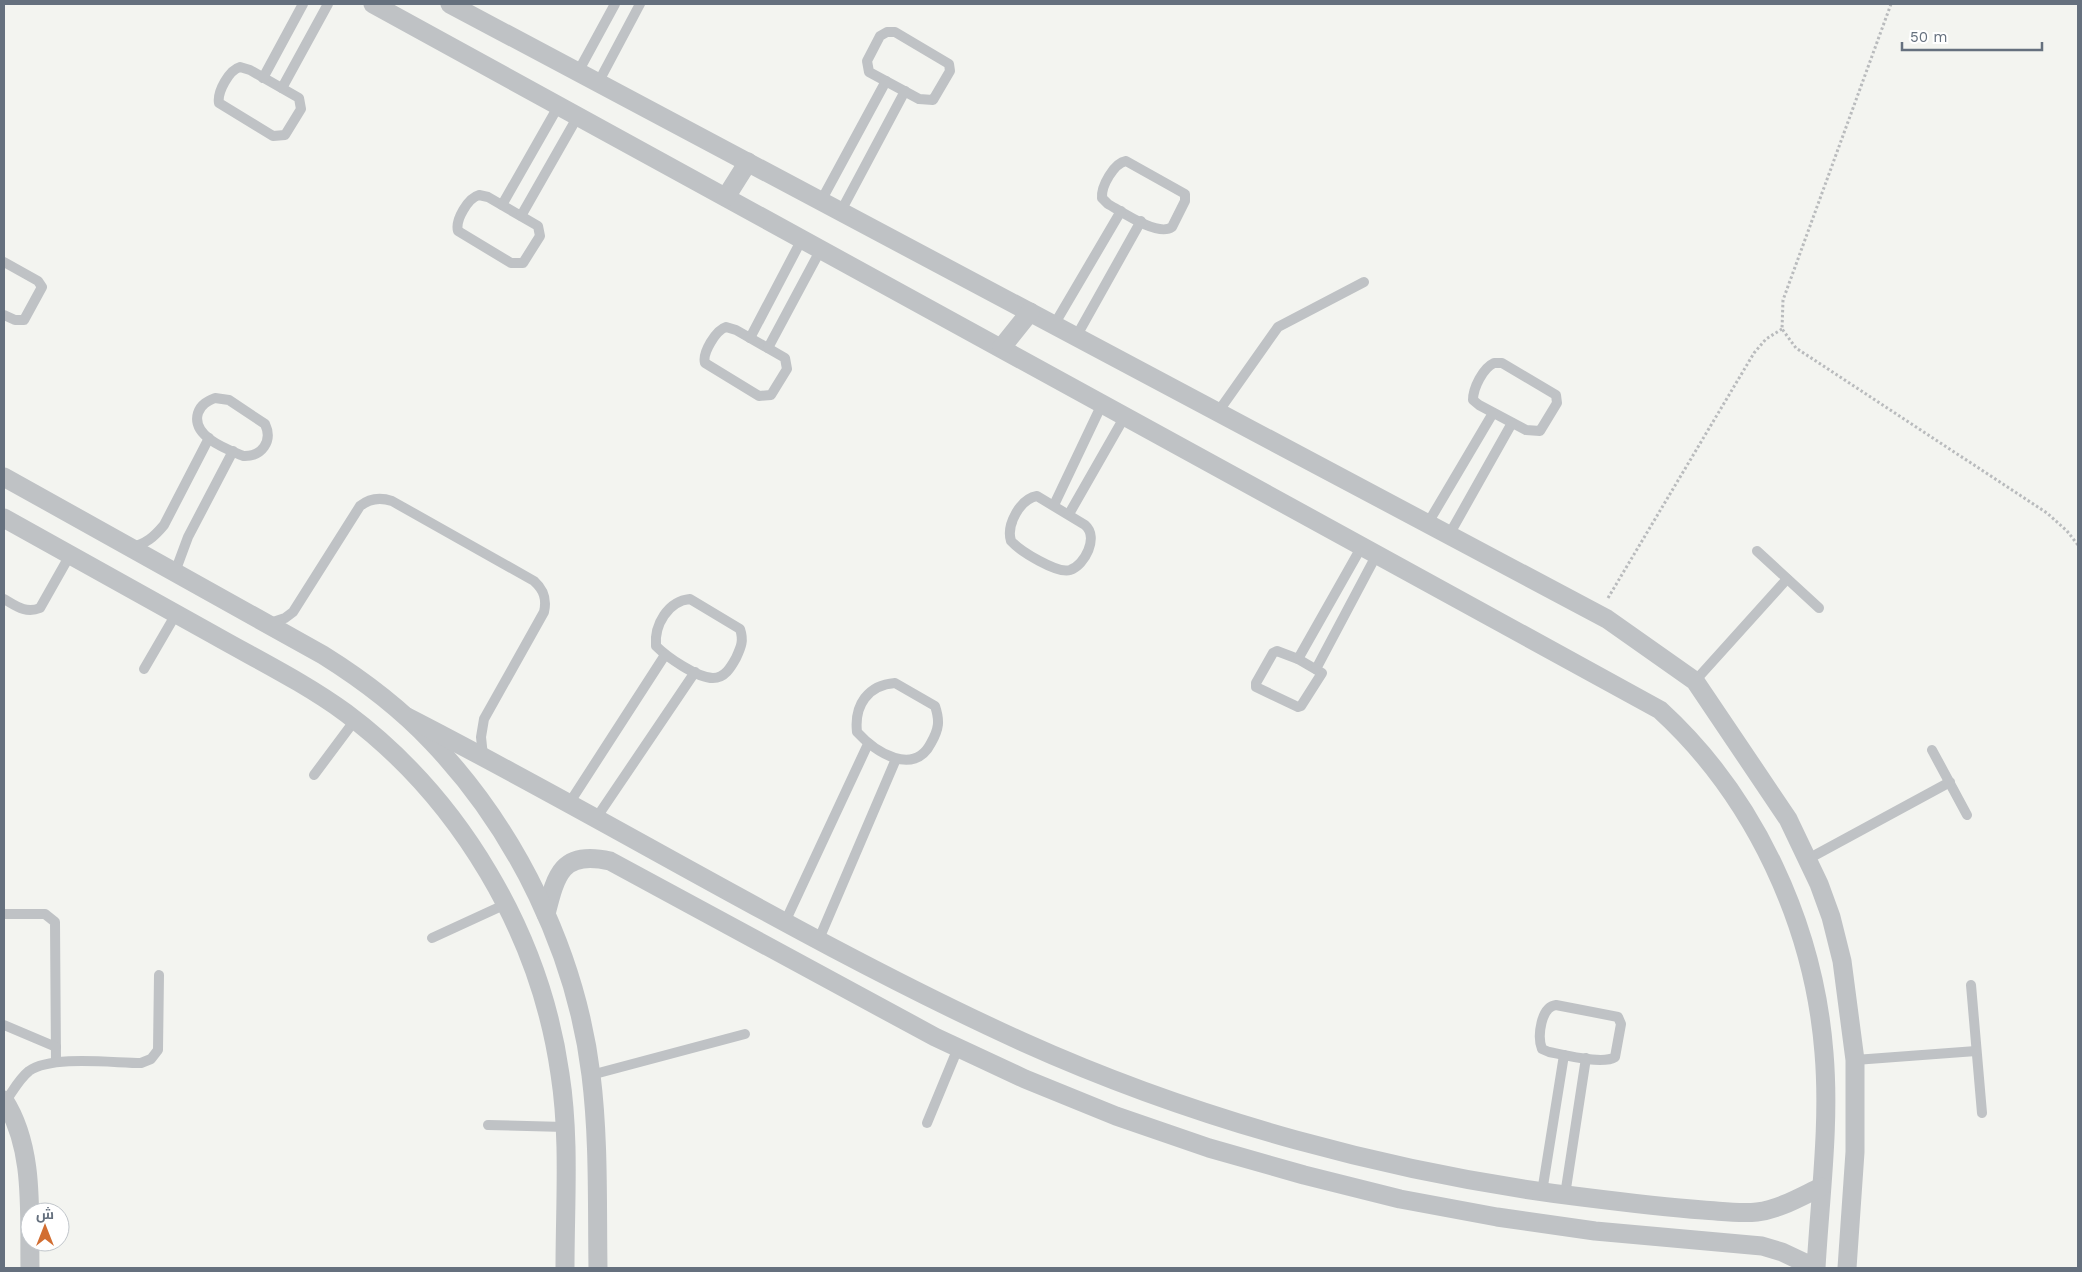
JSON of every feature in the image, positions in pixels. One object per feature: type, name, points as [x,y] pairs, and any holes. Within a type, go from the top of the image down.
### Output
[{"type":"street","points":[[373,4],[1103,402],[1125,416],[1660,710],[1684,732],[1717,773],[1758,834],[1790,902],[1811,971],[1824,1053],[1824,1122],[1816,1268],[1782,1252],[1762,1246],[1595,1230],[1497,1217],[1400,1199],[1304,1175],[1209,1148],[1116,1116],[1025,1079],[958,1048],[848,992],[610,861],[586,858],[572,862],[562,869],[555,879],[546,914]]},
{"type":"street","points":[[450,4],[1607,619],[1695,681],[1788,819],[1808,859],[1831,917],[1842,961],[1855,1060],[1855,1152],[1847,1268]]},
{"type":"street","points":[[726,198],[748,162]]},
{"type":"street","points":[[1002,347],[1030,312]]},
{"type":"street","points":[[4,477],[353,674],[408,717],[438,749],[477,796],[515,854],[546,914],[569,976],[584,1033],[591,1075],[596,1142],[598,1268]]},
{"type":"street","points":[[4,518],[317,694],[355,720],[397,756],[441,806],[483,864],[506,904],[534,968],[546,1004],[560,1074],[565,1126],[565,1268]]},
{"type":"street","points":[[408,717],[570,802],[860,962],[1028,1044],[1112,1079],[1199,1109],[1286,1136],[1375,1160],[1464,1179],[1565,1195],[1646,1205],[1757,1212],[1790,1202],[1821,1187]]},
{"type":"street","points":[[1811,971],[1842,961]]},
{"type":"street","points":[[848,992],[860,962]]},
{"type":"street","points":[[4,1101],[16,1122],[27,1168],[30,1268]]},
{"type":"lane","points":[[263,78],[303,4]]},
{"type":"lane","points":[[282,88],[328,4]]},
{"type":"lane","points":[[578,72],[615,4]]},
{"type":"lane","points":[[598,83],[640,4]]},
{"type":"lane","points":[[887,32],[895,32],[949,64],[950,71],[933,100],[924,101],[905,91],[869,72],[866,65],[880,36],[887,32]]},
{"type":"lane","points":[[245,68],[282,88],[299,98],[302,105],[288,132],[281,137],[273,136],[219,103],[219,96],[236,69],[245,68]]},
{"type":"lane","points":[[821,201],[886,81]]},
{"type":"lane","points":[[841,212],[905,91]]},
{"type":"lane","points":[[502,205],[559,105]]},
{"type":"lane","points":[[521,216],[578,116]]},
{"type":"lane","points":[[1122,162],[1130,162],[1185,194],[1185,201],[1168,230],[1159,231],[1141,221],[1104,202],[1102,195],[1115,166],[1122,162]]},
{"type":"lane","points":[[484,195],[502,205],[535,223],[540,232],[526,260],[520,264],[511,264],[458,231],[457,223],[474,196],[484,195]]},
{"type":"lane","points":[[1054,325],[1121,212]]},
{"type":"lane","points":[[1076,337],[1141,221]]},
{"type":"lane","points":[[750,338],[802,239]]},
{"type":"lane","points":[[768,348],[821,249]]},
{"type":"lane","points":[[4,262],[38,281],[42,287],[24,320],[15,320],[4,315]]},
{"type":"lane","points":[[1218,412],[1278,327],[1364,282]]},
{"type":"lane","points":[[722,328],[731,328],[750,338],[785,358],[788,365],[773,393],[767,397],[759,396],[705,363],[704,356],[722,328]]},
{"type":"lane","points":[[1494,363],[1502,363],[1556,395],[1557,403],[1540,431],[1530,432],[1512,423],[1476,403],[1473,396],[1487,368],[1494,363]]},
{"type":"lane","points":[[215,398],[229,400],[261,419],[265,424],[269,435],[261,451],[249,456],[233,451],[209,438],[200,429],[197,416],[199,409],[209,400],[215,398]]},
{"type":"lane","points":[[1054,505],[1103,402]]},
{"type":"lane","points":[[1428,524],[1493,413]]},
{"type":"lane","points":[[1069,514],[1125,416]]},
{"type":"lane","points":[[1449,535],[1512,423]]},
{"type":"lane","points":[[130,547],[143,544],[164,525],[209,438]]},
{"type":"lane","points":[[175,572],[188,538],[233,451]]},
{"type":"lane","points":[[1037,496],[1069,514],[1089,528],[1092,542],[1075,568],[1060,571],[1015,545],[1009,536],[1010,525],[1026,500],[1037,496]]},
{"type":"lane","points":[[267,624],[285,618],[293,612],[360,506],[373,499],[392,501],[534,581],[543,591],[546,605],[544,612],[484,719],[481,737],[483,756]]},
{"type":"lane","points":[[1298,659],[1369,550]]},
{"type":"lane","points":[[1316,669],[1369,550]]},
{"type":"lane","points":[[1757,551],[1819,608]]},
{"type":"lane","points":[[4,599],[22,610],[29,611],[40,608],[44,604],[70,555]]},
{"type":"lane","points":[[1695,681],[1787,579]]},
{"type":"lane","points":[[690,599],[740,629],[743,637],[742,647],[730,669],[713,678],[695,672],[665,656],[656,646],[656,630],[668,610],[681,600],[690,599]]},
{"type":"lane","points":[[144,669],[176,614]]},
{"type":"lane","points":[[1281,651],[1316,669],[1321,671],[1322,676],[1301,706],[1298,707],[1256,687],[1256,682],[1273,653],[1281,651]]},
{"type":"lane","points":[[570,802],[665,656]]},
{"type":"lane","points":[[597,817],[695,672]]},
{"type":"lane","points":[[895,683],[935,706],[939,720],[938,731],[928,750],[918,757],[906,761],[896,760],[868,744],[858,732],[857,712],[873,689],[882,684],[895,683]]},
{"type":"lane","points":[[314,775],[355,720]]},
{"type":"lane","points":[[785,922],[868,744]]},
{"type":"lane","points":[[1932,750],[1967,815]]},
{"type":"lane","points":[[820,939],[896,760]]},
{"type":"lane","points":[[1808,859],[1950,782]]},
{"type":"lane","points":[[432,938],[506,904]]},
{"type":"lane","points":[[4,914],[44,914],[54,922],[56,1062]]},
{"type":"lane","points":[[4,1101],[28,1072],[46,1063],[141,1063],[151,1059],[158,1050],[159,975]]},
{"type":"lane","points":[[1971,985],[1982,1113]]},
{"type":"lane","points":[[1556,1005],[1618,1017],[1621,1024],[1615,1057],[1606,1060],[1586,1058],[1545,1051],[1540,1046],[1544,1014],[1548,1008],[1556,1005]]},
{"type":"lane","points":[[4,1025],[56,1048]]},
{"type":"lane","points":[[591,1075],[745,1034]]},
{"type":"lane","points":[[927,1123],[958,1048]]},
{"type":"lane","points":[[1855,1060],[1976,1051]]},
{"type":"lane","points":[[1542,1192],[1564,1055]]},
{"type":"lane","points":[[1565,1195],[1586,1058]]},
{"type":"lane","points":[[488,1125],[565,1126]]},
{"type":"path","points":[[1891,4],[1783,300],[1782,329],[1796,348],[2047,513],[2067,531],[2078,546]]},
{"type":"path","points":[[1609,598],[1754,352],[1766,339],[1782,329]]}]
